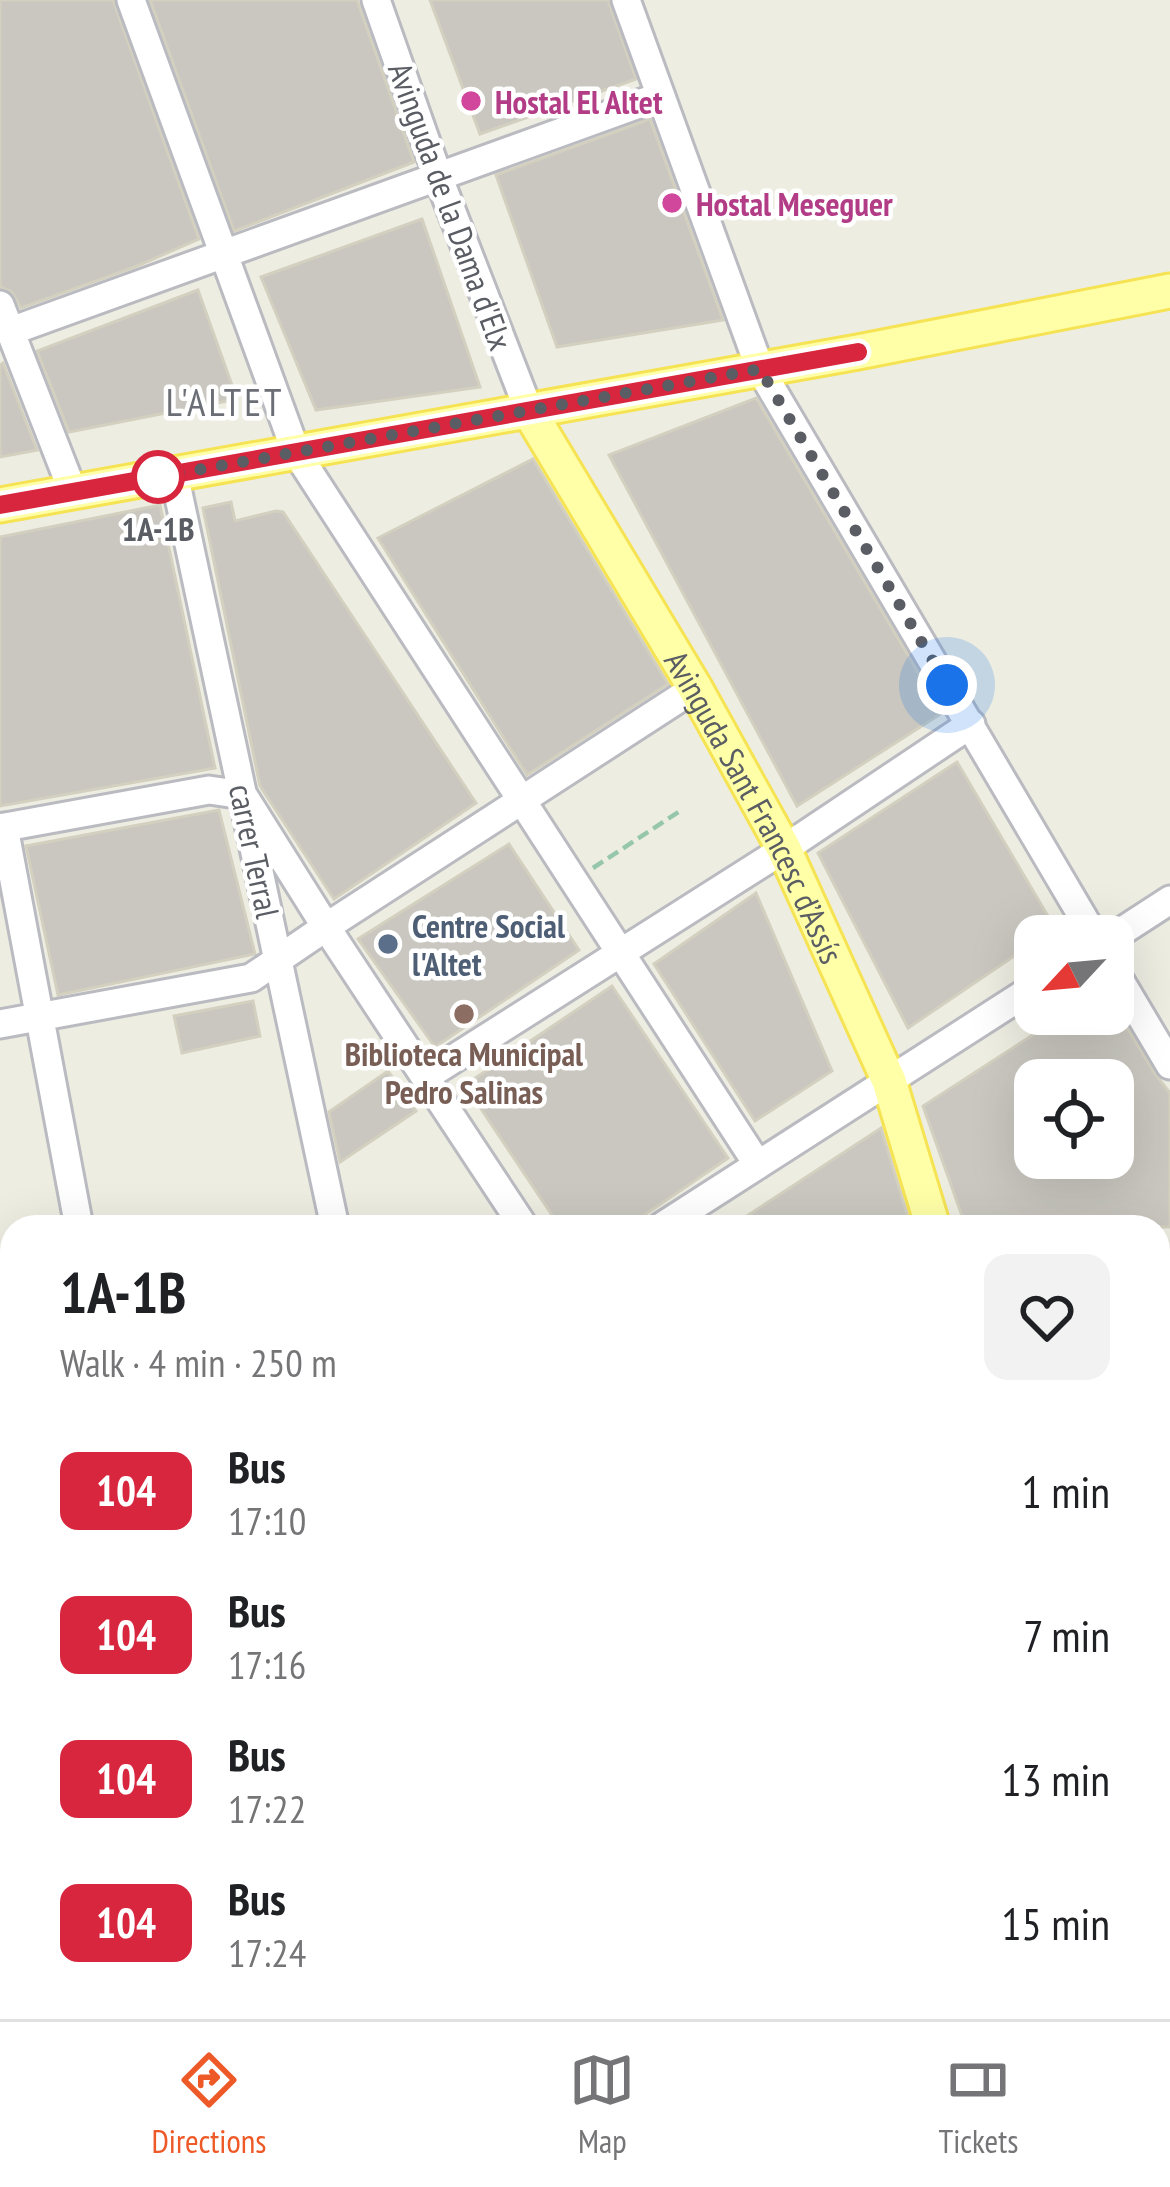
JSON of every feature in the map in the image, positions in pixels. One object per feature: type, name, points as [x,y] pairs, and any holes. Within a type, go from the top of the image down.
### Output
[{"type":"main road","points":[[0,505],[858,352],[1170,291]]},
{"type":"main road","name":"Avinguda Sant Francesc d’Assís","points":[[529,411],[695,688],[784,849],[889,1081],[929,1215]]},
{"type":"street","points":[[131,0],[296,452],[758,1165]]},
{"type":"street","name":"Avinguda de la Dama d'Elx","points":[[376,0],[529,411]]},
{"type":"street","points":[[626,0],[760,369],[1082,915]]},
{"type":"street","points":[[11,331],[661,96]]},
{"type":"street","points":[[0,304],[74,492]]},
{"type":"street","name":"carrer Terral","points":[[174,474],[332,1215]]},
{"type":"street","points":[[0,1024],[251,978],[695,688]]},
{"type":"street","points":[[425,1077],[971,724]]},
{"type":"street","points":[[77,1215],[2,828],[208,790],[243,795],[516,1215]]},
{"type":"street","points":[[1134,923],[1170,900]]},
{"type":"street","points":[[680,1215],[1014,1001]]},
{"type":"street","points":[[1134,1004],[1170,1065]]},
{"type":"path","points":[[574,881],[683,808]]},
{"type":"building","points":[[0,0],[113,0],[199,239],[21,308],[12,292],[0,287]]},
{"type":"building","points":[[150,0],[357,0],[414,162],[234,231]]},
{"type":"building","points":[[430,0],[608,0],[636,79],[480,134]]},
{"type":"building","points":[[650,119],[723,320],[557,347],[496,175]]},
{"type":"building","points":[[422,219],[480,387],[316,410],[261,277]]},
{"type":"building","points":[[198,290],[237,399],[69,432],[37,351]]},
{"type":"building","points":[[3,363],[37,450],[0,457],[0,365]]},
{"type":"building","points":[[756,398],[942,713],[797,806],[609,455]]},
{"type":"building","points":[[533,459],[668,684],[527,775],[378,538]]},
{"type":"building","points":[[231,502],[235,521],[283,512],[476,803],[334,899],[260,786],[203,508]]},
{"type":"building","points":[[160,505],[215,768],[0,806],[0,537]]},
{"type":"building","points":[[957,762],[1047,915],[1014,915],[1014,956],[908,1028],[818,853]]},
{"type":"building","points":[[219,810],[255,954],[58,995],[26,846]]},
{"type":"building","points":[[509,844],[579,950],[435,1047],[358,939]]},
{"type":"building","points":[[756,893],[832,1071],[755,1121],[654,964]]},
{"type":"building","points":[[612,986],[728,1158],[645,1215],[552,1215],[465,1085]]},
{"type":"building","points":[[253,1001],[260,1036],[182,1053],[174,1016]]},
{"type":"building","points":[[1033,1035],[1132,1035],[1170,1093],[1170,1215],[962,1215],[923,1106]]},
{"type":"building","points":[[388,1071],[416,1111],[340,1162],[329,1112]]},
{"type":"building","points":[[881,1128],[907,1215],[748,1215]]},
{"type":"bus line","name":"104","points":[[0,505],[858,352]]},
{"type":"place","name":"Hostal El Altet","points":[[471,101]]},
{"type":"place","name":"Hostal Meseguer","points":[[672,203]]},
{"type":"place","name":"1A-1B","points":[[158,477]]},
{"type":"place","name":"Centre Social l'Altet","points":[[388,944]]},
{"type":"place","name":"Biblioteca Municipal Pedro Salinas","points":[[464,1014]]},
{"type":"district","name":"L'ALTET","points":[[225,401]]},
{"type":"route","points":[[158,477],[760,369],[947,685]]}]
